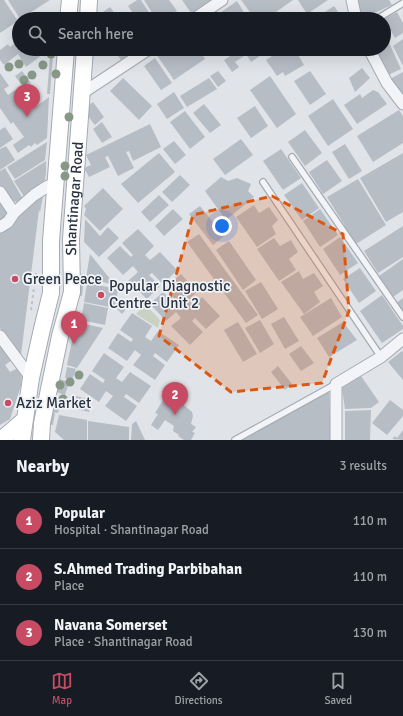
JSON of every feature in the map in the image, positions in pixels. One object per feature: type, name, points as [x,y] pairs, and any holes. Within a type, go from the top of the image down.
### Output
[{"type":"main road","points":[[69,12],[70,0]]},
{"type":"main road","points":[[88,12],[89,0]]},
{"type":"main road","name":"Shantinagar Road","points":[[22,440],[31,378],[52,293],[52,241],[66,56]]},
{"type":"main road","name":"Shantinagar Road","points":[[41,440],[42,423],[60,336],[72,292],[70,239],[84,56]]},
{"type":"main road","points":[[64,92],[81,94]]},
{"type":"main road","points":[[0,440],[24,420]]},
{"type":"main road","points":[[42,423],[53,440]]},
{"type":"street","points":[[204,12],[222,0]]},
{"type":"street","points":[[352,0],[355,12]]},
{"type":"street","points":[[81,94],[138,56]]},
{"type":"street","points":[[373,56],[387,83],[403,104]]},
{"type":"street","points":[[0,227],[8,222],[14,213],[34,195],[48,186],[56,188]]},
{"type":"street","points":[[0,193],[14,213]]},
{"type":"street","points":[[0,336],[31,378]]},
{"type":"street","points":[[336,440],[336,384],[381,357],[403,339]]},
{"type":"lane","points":[[388,12],[403,3]]},
{"type":"lane","points":[[292,157],[403,317]]},
{"type":"lane","points":[[263,182],[381,357]]},
{"type":"lane","points":[[235,440],[336,384]]},
{"type":"highlighted area","points":[[272,196],[343,234],[349,311],[322,383],[231,392],[159,336],[193,215]]},
{"type":"green space","points":[[145,304],[160,320],[158,328],[136,314]]},
{"type":"building","points":[[0,0],[4,0],[12,12],[12,25],[0,33]]},
{"type":"building","points":[[8,0],[50,0],[31,12],[16,12]]},
{"type":"building","points":[[137,0],[141,0],[149,12],[132,12],[128,6]]},
{"type":"building","points":[[144,0],[169,0],[177,11],[175,12],[152,12]]},
{"type":"building","points":[[182,0],[218,0],[201,12],[190,12]]},
{"type":"building","points":[[241,0],[293,0],[276,12],[250,12]]},
{"type":"building","points":[[298,0],[328,0],[310,12],[306,12]]},
{"type":"building","points":[[355,0],[389,0],[392,5],[376,12],[359,12]]},
{"type":"building","points":[[237,1],[244,12],[221,12]]},
{"type":"building","points":[[334,6],[338,12],[325,12]]},
{"type":"building","points":[[110,7],[114,12],[103,12]]},
{"type":"building","points":[[397,12],[403,23],[403,33],[395,38],[391,31],[391,15]]},
{"type":"building","points":[[403,39],[403,66],[393,46]]},
{"type":"building","points":[[8,44],[10,47],[12,45],[12,56],[15,56],[4,65],[0,60],[0,50]]},
{"type":"building","points":[[391,47],[401,69],[386,76],[377,56],[391,56]]},
{"type":"building","points":[[19,56],[41,56],[26,67]]},
{"type":"building","points":[[50,56],[53,56],[50,94],[47,94]]},
{"type":"building","points":[[118,56],[127,56],[121,60]]},
{"type":"building","points":[[157,56],[203,56],[205,59],[174,80]]},
{"type":"building","points":[[230,56],[244,56],[235,62],[239,67],[232,72],[224,60]]},
{"type":"building","points":[[247,56],[260,56],[251,62]]},
{"type":"building","points":[[272,56],[299,56],[304,65],[285,76],[283,72],[277,76],[266,60]]},
{"type":"building","points":[[155,58],[172,83],[161,90],[144,66]]},
{"type":"building","points":[[362,68],[370,78],[355,92],[349,78]]},
{"type":"building","points":[[22,71],[31,83],[24,88],[15,76]]},
{"type":"building","points":[[218,71],[226,81],[218,87],[210,76]]},
{"type":"building","points":[[310,71],[326,94],[310,105],[294,81]]},
{"type":"building","points":[[403,72],[403,98],[390,79]]},
{"type":"building","points":[[0,73],[9,86],[4,89],[8,95],[15,90],[30,111],[49,97],[47,138],[37,145],[35,143],[31,147],[29,145],[18,153],[13,145],[24,137],[13,122],[11,124],[0,108]]},
{"type":"building","points":[[270,76],[296,114],[277,128],[250,90]]},
{"type":"building","points":[[123,78],[152,106],[139,120],[110,91]]},
{"type":"building","points":[[209,78],[217,89],[187,107],[180,96]]},
{"type":"building","points":[[373,90],[378,92],[387,104],[357,124],[344,105],[360,94],[362,98]]},
{"type":"building","points":[[174,92],[184,108],[167,119],[157,104]]},
{"type":"building","points":[[333,99],[353,129],[328,146],[308,116]]},
{"type":"building","points":[[93,102],[104,117],[95,125],[83,110]]},
{"type":"building","points":[[204,104],[221,125],[210,133],[193,113]]},
{"type":"building","points":[[255,106],[268,126],[251,138],[237,118]]},
{"type":"building","points":[[399,110],[403,116],[403,143],[373,162],[357,136]]},
{"type":"building","points":[[185,111],[205,137],[190,149],[170,122]]},
{"type":"building","points":[[102,122],[112,137],[102,143],[93,129]]},
{"type":"building","points":[[150,124],[161,147],[133,161],[129,151],[126,152],[134,168],[118,176],[108,156],[105,157],[110,167],[89,177],[84,168],[91,165],[86,155]]},
{"type":"building","points":[[5,127],[13,139],[0,148],[0,130]]},
{"type":"building","points":[[305,130],[322,153],[305,166],[288,142]]},
{"type":"building","points":[[241,139],[253,155],[225,175],[213,159]]},
{"type":"building","points":[[174,141],[186,155],[175,164],[163,149]]},
{"type":"building","points":[[47,142],[45,160],[15,179],[7,167]]},
{"type":"building","points":[[345,144],[362,171],[349,179],[332,152]]},
{"type":"building","points":[[6,146],[15,160],[0,170],[0,149]]},
{"type":"building","points":[[281,149],[301,178],[283,190],[263,161]]},
{"type":"building","points":[[159,153],[175,172],[138,203],[121,184]]},
{"type":"building","points":[[403,153],[403,212],[386,222],[360,178]]},
{"type":"building","points":[[327,160],[342,181],[323,194],[309,172]]},
{"type":"building","points":[[46,161],[44,186],[25,198],[14,181]]},
{"type":"building","points":[[5,168],[23,199],[17,202],[12,201],[0,188],[0,171]]},
{"type":"building","points":[[180,175],[190,185],[172,202],[162,192]]},
{"type":"building","points":[[221,177],[228,181],[237,178],[251,184],[248,191],[254,197],[226,220],[205,191]]},
{"type":"building","points":[[358,179],[386,225],[356,244],[327,197]]},
{"type":"building","points":[[302,183],[319,208],[302,220],[284,195]]},
{"type":"building","points":[[103,188],[123,209],[100,231],[84,215],[86,209],[84,206]]},
{"type":"building","name":"Green Peace","points":[[44,191],[40,212],[39,210],[21,355],[16,353],[0,328],[0,230]]},
{"type":"building","points":[[159,195],[169,205],[150,222],[141,212]]},
{"type":"building","points":[[0,200],[10,214],[0,226]]},
{"type":"building","points":[[254,205],[259,213],[269,207],[278,220],[272,226],[276,234],[257,247],[236,217]]},
{"type":"building","points":[[200,206],[224,236],[213,245],[189,214]]},
{"type":"building","points":[[173,209],[183,219],[164,236],[155,226]]},
{"type":"building","points":[[320,209],[338,235],[320,247],[303,221]]},
{"type":"building","points":[[85,219],[100,236],[108,227],[119,238],[99,257],[84,242]]},
{"type":"building","points":[[403,226],[403,257],[378,273],[364,251]]},
{"type":"building","points":[[138,229],[154,246],[145,255],[150,260],[160,252],[177,270],[163,284],[152,273],[149,275],[160,286],[147,299],[128,281],[138,272],[133,266],[123,275],[107,258],[120,246],[131,257],[133,255],[122,243]]},
{"type":"building","points":[[199,234],[258,315],[246,323],[187,242]]},
{"type":"building","points":[[340,237],[358,263],[340,275],[323,249]]},
{"type":"building","points":[[274,238],[280,246],[291,240],[298,252],[289,259],[296,270],[279,281],[257,249]]},
{"type":"building","points":[[229,241],[256,280],[243,290],[216,250]]},
{"type":"building","points":[[90,254],[115,285],[86,278]]},
{"type":"building","points":[[403,259],[403,290],[393,297],[379,276]]},
{"type":"building","points":[[360,268],[376,291],[359,303],[343,279]]},
{"type":"building","points":[[299,271],[303,279],[314,273],[323,286],[314,292],[320,302],[304,314],[281,282]]},
{"type":"building","points":[[76,274],[84,275],[82,296],[74,295]]},
{"type":"building","points":[[181,274],[197,292],[188,300],[193,306],[202,297],[220,316],[206,329],[195,318],[192,321],[203,332],[190,345],[171,326],[181,318],[176,312],[166,321],[150,304],[163,292],[174,303],[176,300],[165,289]]},
{"type":"building","points":[[261,282],[278,309],[262,319],[245,291]]},
{"type":"building","name":"Popular Diagnostic Centre- Unit 2","points":[[87,283],[118,289],[115,308],[84,302]]},
{"type":"building","points":[[382,295],[403,326],[403,329],[382,343],[360,311]]},
{"type":"building","points":[[331,298],[342,317],[313,336],[300,317]]},
{"type":"building","points":[[403,298],[403,312],[396,303]]},
{"type":"building","points":[[84,303],[108,308],[105,325],[81,320]]},
{"type":"building","points":[[122,303],[128,307],[122,314],[117,309]]},
{"type":"building","points":[[132,313],[152,326],[145,337],[151,341],[158,331],[179,345],[167,362],[155,353],[153,356],[165,365],[155,380],[133,365],[141,355],[135,350],[127,361],[108,348],[118,333],[131,342],[133,339],[120,330]]},
{"type":"building","points":[[284,317],[299,341],[285,349],[271,324]]},
{"type":"building","points":[[260,320],[274,344],[260,353],[245,328]]},
{"type":"building","points":[[76,322],[103,328],[77,368],[67,365]]},
{"type":"building","points":[[238,322],[257,354],[243,362],[224,330]]},
{"type":"building","points":[[343,322],[357,340],[329,357],[317,338]]},
{"type":"building","name":"Aziz Market","points":[[0,345],[12,360],[5,365],[10,372],[18,368],[22,375],[21,386],[10,419],[0,425]]},
{"type":"building","points":[[301,346],[314,363],[301,371],[289,354]]},
{"type":"building","points":[[402,351],[403,352],[403,380],[388,362]]},
{"type":"building","points":[[104,353],[124,367],[116,378],[122,382],[130,372],[151,386],[139,403],[126,394],[124,397],[137,406],[126,421],[105,406],[113,396],[106,391],[99,402],[80,389],[90,374],[103,383],[105,380],[92,371]]},
{"type":"building","points":[[278,366],[292,384],[285,390],[271,372]]},
{"type":"building","points":[[67,367],[76,369],[72,380],[65,378]]},
{"type":"building","points":[[361,376],[379,402],[371,408],[345,409],[342,388]]},
{"type":"building","points":[[56,378],[69,382],[65,395],[51,390]]},
{"type":"building","points":[[170,389],[182,397],[179,401],[192,412],[193,416],[191,424],[196,427],[192,432],[195,433],[191,440],[184,440],[178,436],[179,435],[173,431],[174,426],[165,420],[158,430],[151,425],[158,414],[155,413]]},
{"type":"building","points":[[329,392],[331,440],[242,440]]},
{"type":"building","points":[[76,396],[91,400],[89,412],[72,408]]},
{"type":"building","points":[[49,399],[60,401],[58,413],[47,411]]},
{"type":"building","points":[[390,400],[403,410],[403,416],[387,435],[372,423]]},
{"type":"building","points":[[371,410],[370,440],[345,440],[345,411]]},
{"type":"building","points":[[46,412],[55,413],[53,425],[44,423]]},
{"type":"building","points":[[59,415],[87,420],[87,440],[64,440],[55,432]]},
{"type":"building","points":[[88,421],[129,427],[129,440],[88,440]]},
{"type":"building","points":[[136,421],[145,440],[131,440],[132,424]]},
{"type":"building","points":[[403,430],[403,440],[392,439],[395,436],[397,438]]},
{"type":"place","name":"Navana Somerset","points":[[27,117]]},
{"type":"place","name":"Green Peace","points":[[15,279]]},
{"type":"place","name":"Popular Diagnostic Centre- Unit 2","points":[[101,295]]},
{"type":"place","name":"Popular","points":[[74,344]]},
{"type":"place","name":"Aziz Market","points":[[8,403]]},
{"type":"place","name":"S.Ahmed Trading Parbibahan","points":[[175,415]]}]
